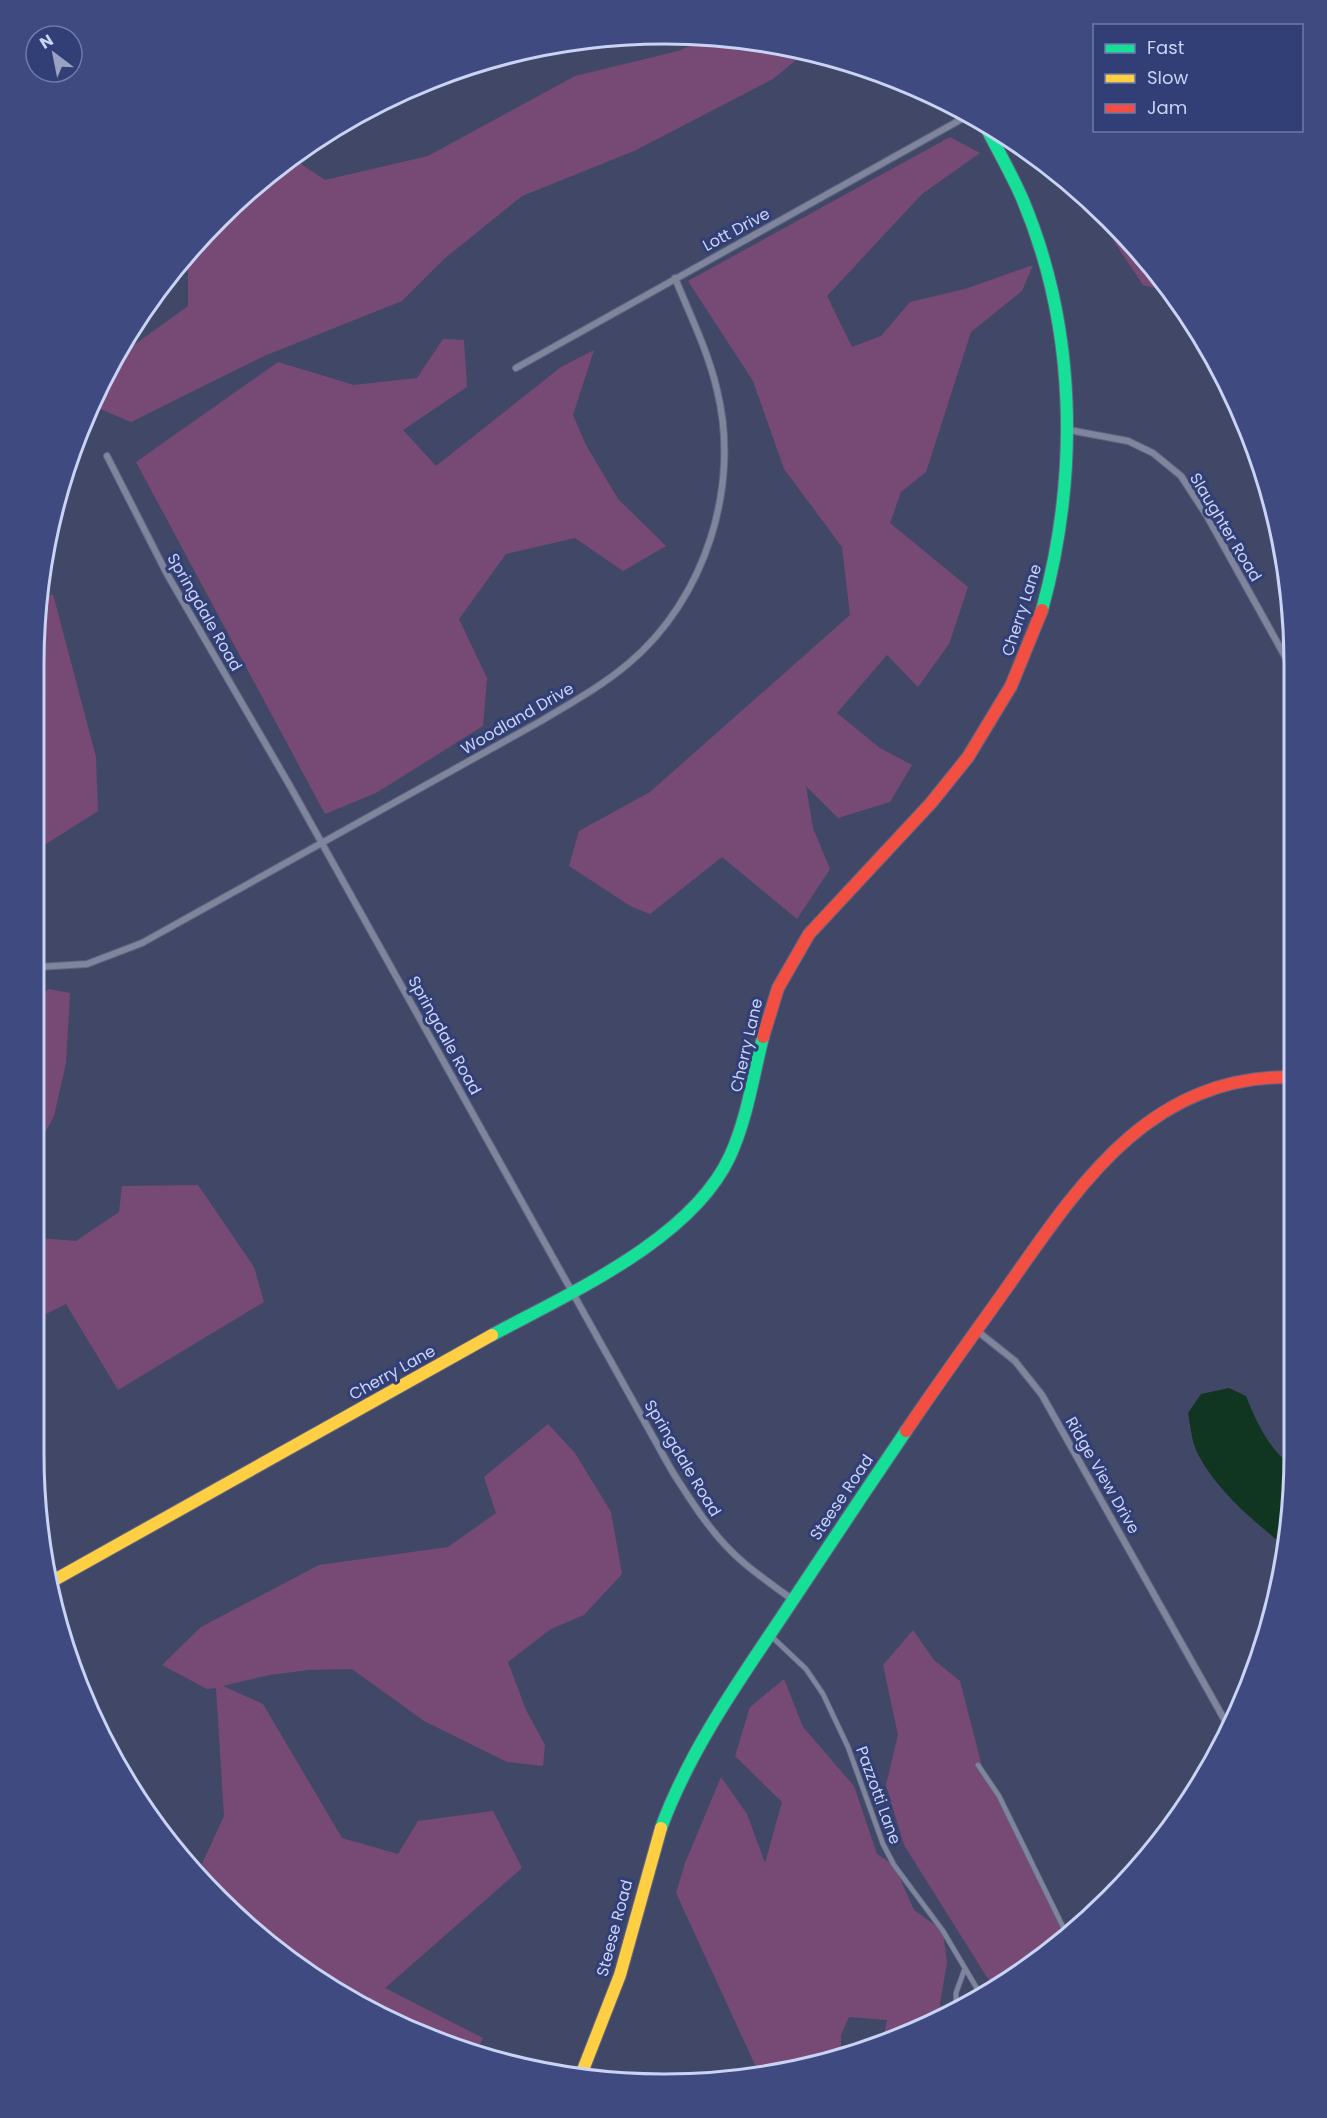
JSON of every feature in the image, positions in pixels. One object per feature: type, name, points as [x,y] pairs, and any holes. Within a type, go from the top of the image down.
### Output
[{"type":"street","name":"Lott Drive","points":[[516,368],[961,120]]},
{"type":"street","name":"Cherry Lane","points":[[56,1579],[573,1292],[672,1229],[694,1209],[714,1185],[739,1137],[749,1107],[770,1008],[794,956],[823,915],[948,783],[992,720],[1023,659],[1048,587],[1065,493],[1069,430],[1061,331],[1046,268],[1029,213],[1006,159],[994,139]]},
{"type":"street","name":"Woodland Drive","points":[[44,967],[87,964],[131,947],[321,845],[541,721],[601,684],[646,647],[684,596],[703,560],[713,531],[725,467],[725,440],[715,382],[675,278]]},
{"type":"street","name":"Slaughter Road","points":[[1069,430],[1128,441],[1153,453],[1182,476],[1207,516],[1283,654]]},
{"type":"street","name":"Springdale Road","points":[[107,456],[167,574],[672,1471],[711,1529],[744,1564],[793,1600]]},
{"type":"street","name":"Steese Road","points":[[583,2069],[611,2001],[653,1852],[672,1799],[706,1734],[898,1440],[976,1330],[1082,1188],[1125,1140],[1162,1112],[1204,1091],[1252,1078],[1284,1077]]},
{"type":"street","name":"Ridge View Drive","points":[[976,1330],[1015,1361],[1042,1395],[1224,1719]]},
{"type":"lane","name":"Pazzotti Lane","points":[[770,1635],[806,1670],[823,1694],[848,1747],[883,1844],[894,1865],[943,1931],[977,1989]]},
{"type":"lane","points":[[978,1765],[999,1796],[1064,1928]]},
{"type":"lane","points":[[956,2001],[956,1993],[965,1968]]},
{"type":"shaded area","points":[[692,45],[704,45],[798,58],[773,79],[634,151],[522,196],[444,259],[402,301],[264,356],[131,422],[99,408],[130,348],[188,306],[188,266],[197,255],[255,197],[299,163],[325,180],[428,156],[575,76],[678,51]]},
{"type":"shaded area","points":[[950,137],[980,153],[922,194],[827,296],[852,347],[881,336],[910,302],[965,289],[1033,265],[1022,291],[971,332],[926,472],[901,492],[890,523],[968,587],[949,644],[918,687],[887,655],[837,713],[880,748],[912,765],[890,802],[838,818],[806,786],[813,828],[830,869],[797,919],[722,857],[650,914],[632,907],[569,866],[579,831],[650,792],[850,615],[842,547],[784,469],[753,381],[688,281]]},
{"type":"shaded area","points":[[1114,238],[1130,255],[1157,288],[1143,285],[1113,240]]},
{"type":"shaded area","points":[[443,339],[464,340],[467,387],[403,430],[436,466],[561,367],[594,350],[573,415],[586,445],[618,499],[666,546],[623,571],[575,538],[506,554],[459,619],[487,678],[483,726],[376,793],[325,814],[136,462],[278,362],[354,385],[417,378]]},
{"type":"shaded area","points":[[53,594],[96,757],[98,811],[44,845],[44,664],[48,596]]},
{"type":"shaded area","points":[[48,989],[70,993],[66,1063],[54,1116],[44,1135],[44,993]]},
{"type":"shaded area","points":[[198,1185],[254,1267],[264,1302],[118,1390],[66,1304],[44,1315],[44,1238],[76,1241],[119,1212],[122,1186]]},
{"type":"shaded area","points":[[1229,1388],[1246,1396],[1258,1424],[1269,1442],[1284,1459],[1277,1540],[1221,1488],[1201,1460],[1194,1445],[1188,1413],[1201,1394]]},
{"type":"shaded area","points":[[548,1424],[575,1453],[611,1512],[622,1574],[584,1615],[551,1629],[508,1662],[526,1710],[545,1745],[543,1766],[507,1762],[424,1721],[352,1669],[309,1670],[269,1675],[223,1686],[263,1704],[342,1838],[398,1854],[418,1821],[493,1811],[522,1868],[385,1988],[483,2038],[479,2046],[389,2011],[319,1970],[255,1921],[201,1867],[224,1816],[216,1688],[207,1689],[162,1665],[201,1627],[319,1565],[448,1547],[496,1513],[484,1477]]},
{"type":"shaded area","points":[[913,1630],[934,1660],[960,1681],[984,1774],[991,1783],[1063,1928],[989,1981],[904,1845],[886,1785],[898,1735],[883,1665]]},
{"type":"shaded area","points":[[784,1679],[803,1727],[854,1786],[877,1854],[894,1865],[914,1910],[943,1931],[947,1963],[941,2009],[938,2011],[885,2033],[887,2020],[849,2017],[841,2035],[841,2048],[784,2063],[756,2067],[676,1893],[685,1863],[721,1777],[747,1814],[765,1863],[782,1802],[735,1756],[750,1707]]},
{"type":"traffic: fast","points":[[992,138],[1022,198],[1040,247],[1054,298],[1062,350],[1067,402],[1066,455],[1062,507],[1054,559],[1042,610]]},
{"type":"traffic: fast","points":[[492,1335],[592,1282],[626,1261],[659,1238],[688,1213],[712,1186],[736,1142],[763,1037]]},
{"type":"traffic: fast","points":[[661,1828],[699,1746],[747,1668],[906,1431]]},
{"type":"traffic: slow","points":[[56,1579],[492,1335]]},
{"type":"traffic: slow","points":[[583,2069],[620,1975],[661,1828]]},
{"type":"traffic: jam","points":[[763,1037],[778,988],[809,934],[931,803],[968,757],[1011,686],[1042,610]]},
{"type":"traffic: jam","points":[[906,1431],[1063,1209],[1092,1174],[1124,1142],[1159,1115],[1198,1095],[1241,1081],[1284,1078]]}]
